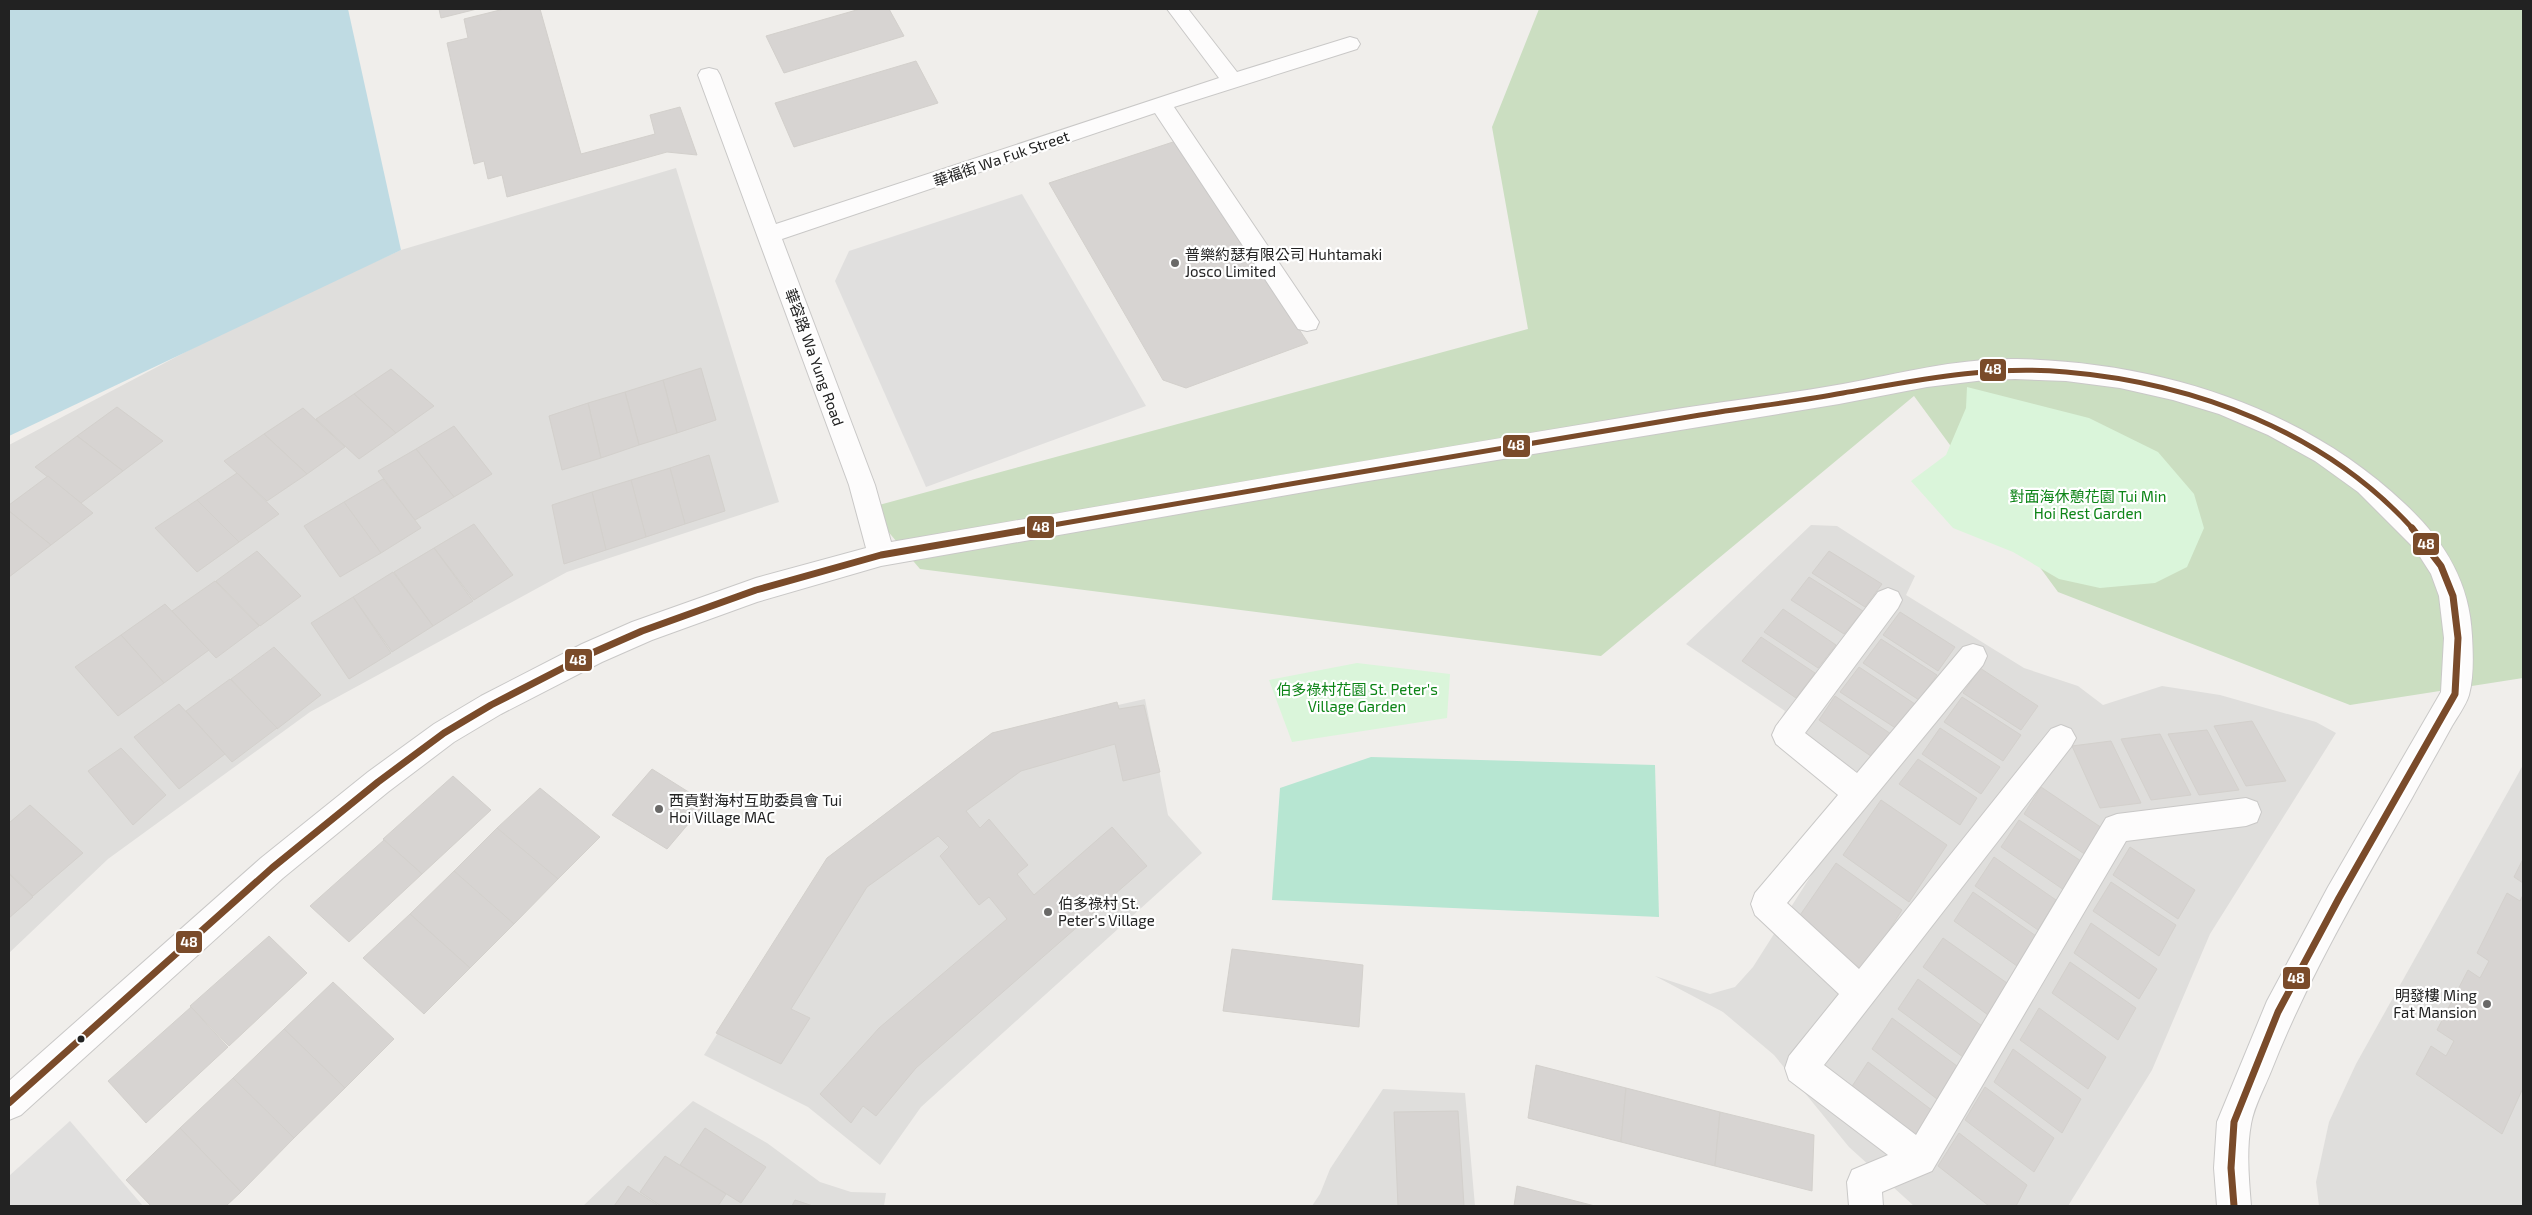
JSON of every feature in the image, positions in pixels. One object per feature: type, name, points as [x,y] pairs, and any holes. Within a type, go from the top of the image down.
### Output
[{"type":"street","points":[[1176,9],[1232,80]]},
{"type":"street","name":"華福街 Wa Fuk Street","points":[[769,235],[1232,80],[1350,44]]},
{"type":"street","name":"華容路 Wa Yung Road","points":[[709,74],[862,485],[881,555]]},
{"type":"street","points":[[1160,104],[1307,322]]},
{"type":"street","points":[[9,1103],[272,868],[378,782],[444,733],[539,679],[642,631],[756,590],[881,555],[1356,472],[1781,402],[1816,400],[1965,372],[2014,368],[2069,372],[2129,381],[2195,397],[2251,416],[2304,440],[2348,468],[2388,501],[2426,543],[2449,582],[2455,608],[2460,659],[2455,694],[2339,898],[2274,1021],[2234,1122],[2230,1168],[2234,1206]]},
{"type":"street","points":[[1859,793],[1786,735],[1888,600]]},
{"type":"street","points":[[1861,992],[1766,904],[1973,656]]},
{"type":"street","points":[[1920,1159],[1801,1068],[2061,738]]},
{"type":"street","points":[[1865,1194],[1920,1159],[2116,828],[2246,812]]},
{"type":"shaded area","points":[[676,168],[779,502],[567,572],[310,712],[108,859],[9,953],[9,445],[250,318],[401,250]]},
{"type":"shaded area","points":[[1022,194],[1146,406],[926,487],[835,281],[849,251]]},
{"type":"shaded area","points":[[1811,525],[1837,526],[1915,576],[1906,595],[2024,668],[2078,686],[2103,705],[2162,686],[2220,695],[2316,722],[2336,733],[2210,934],[2152,1070],[2068,1206],[1914,1206],[1849,1147],[1774,1055],[1723,1012],[1655,976],[1710,994],[1735,987],[1753,967],[1871,781],[1780,720],[1785,711],[1686,644]]},
{"type":"shaded area","name":"伯多祿村 St. Peter's Village","points":[[1145,699],[1168,815],[1202,853],[921,1107],[880,1165],[808,1107],[704,1055],[827,858],[992,733]]},
{"type":"shaded area","points":[[2523,765],[2523,1206],[2319,1206],[2316,1182],[2329,1122],[2356,1064]]},
{"type":"shaded area","points":[[1383,1089],[1465,1093],[1475,1206],[1312,1206],[1320,1194],[1330,1169]]},
{"type":"shaded area","points":[[693,1101],[767,1143],[820,1182],[851,1192],[886,1193],[884,1206],[583,1206]]},
{"type":"shaded area","points":[[70,1121],[143,1206],[9,1206],[9,1176]]},
{"type":"green space","points":[[1539,9],[2523,9],[2523,678],[2350,705],[2058,592],[1914,396],[1601,656],[920,569],[868,508],[1528,329],[1492,127]]},
{"type":"green space","name":"對面海休憩花園 Tui Min Hoi Rest Garden","points":[[1967,387],[2089,418],[2158,452],[2194,494],[2204,528],[2187,567],[2155,583],[2100,588],[2059,579],[2013,552],[1953,528],[1911,481],[1946,455],[1966,408]]},
{"type":"green space","name":"伯多祿村花園 St. Peter's Village Garden","points":[[1357,663],[1450,674],[1447,718],[1292,742],[1269,680]]},
{"type":"green space","points":[[1371,757],[1655,765],[1659,917],[1272,900],[1280,788]]},
{"type":"water","points":[[9,9],[348,9],[401,250],[9,436]]},
{"type":"building","points":[[439,9],[477,9],[441,18]]},
{"type":"building","points":[[504,9],[540,9],[581,154],[655,134],[650,115],[680,107],[697,155],[667,152],[507,197],[502,175],[488,179],[484,161],[474,164],[447,43],[468,38],[464,19]]},
{"type":"building","points":[[860,9],[889,9],[904,36],[784,73],[766,36]]},
{"type":"building","points":[[916,61],[938,103],[794,147],[775,103]]},
{"type":"building","name":"普樂約瑟有限公司 Huhtamaki Josco Limited","points":[[1176,141],[1308,343],[1186,388],[1163,380],[1049,183]]},
{"type":"building","points":[[701,368],[716,420],[677,433],[663,380]]},
{"type":"building","points":[[391,369],[434,406],[396,433],[354,394]]},
{"type":"building","points":[[663,380],[677,433],[639,445],[625,392]]},
{"type":"building","points":[[625,392],[639,445],[601,458],[588,403]]},
{"type":"building","points":[[354,394],[396,433],[359,459],[316,419]]},
{"type":"building","points":[[588,403],[601,458],[562,470],[549,416]]},
{"type":"building","points":[[117,407],[163,441],[123,471],[77,436]]},
{"type":"building","points":[[303,408],[345,447],[307,474],[264,434]]},
{"type":"building","points":[[454,426],[492,474],[454,497],[416,449]]},
{"type":"building","points":[[264,434],[307,474],[267,501],[224,461]]},
{"type":"building","points":[[77,436],[123,471],[81,503],[35,467]]},
{"type":"building","points":[[416,449],[454,497],[415,520],[378,471]]},
{"type":"building","points":[[709,455],[725,511],[685,524],[670,468]]},
{"type":"building","points":[[670,468],[685,524],[646,537],[631,480]]},
{"type":"building","points":[[237,473],[279,514],[239,542],[197,500]]},
{"type":"building","points":[[48,476],[93,513],[51,545],[9,511],[9,505]]},
{"type":"building","points":[[383,479],[421,528],[381,553],[344,502]]},
{"type":"building","points":[[631,480],[646,537],[606,550],[592,492]]},
{"type":"building","points":[[592,492],[606,550],[564,564],[552,505]]},
{"type":"building","points":[[197,500],[239,542],[197,572],[155,528]]},
{"type":"building","points":[[344,502],[381,553],[340,577],[304,526]]},
{"type":"building","points":[[9,511],[51,545],[9,577]]},
{"type":"building","points":[[474,524],[513,575],[474,600],[434,548]]},
{"type":"building","points":[[434,548],[473,601],[433,626],[394,572]]},
{"type":"building","points":[[257,551],[301,596],[260,626],[216,581]]},
{"type":"building","points":[[1829,551],[1882,584],[1865,607],[1812,573]]},
{"type":"building","points":[[393,572],[433,626],[392,652],[353,597]]},
{"type":"building","points":[[1809,577],[1863,611],[1844,634],[1791,600]]},
{"type":"building","points":[[215,581],[259,626],[216,658],[172,611]]},
{"type":"building","points":[[353,597],[391,653],[349,679],[311,623]]},
{"type":"building","points":[[165,604],[209,650],[164,683],[121,635]]},
{"type":"building","points":[[1783,609],[1836,645],[1818,668],[1764,632]]},
{"type":"building","points":[[1900,612],[1955,647],[1938,671],[1883,635]]},
{"type":"building","points":[[121,635],[164,683],[118,716],[75,667]]},
{"type":"building","points":[[1761,637],[1815,673],[1796,698],[1742,661]]},
{"type":"building","points":[[1881,639],[1937,675],[1919,700],[1863,663]]},
{"type":"building","points":[[274,647],[321,695],[277,729],[231,679]]},
{"type":"building","points":[[1859,667],[1915,704],[1897,729],[1840,692]]},
{"type":"building","points":[[1980,668],[2038,706],[2021,730],[1963,693]]},
{"type":"building","points":[[230,679],[277,728],[232,762],[186,711]]},
{"type":"building","points":[[1835,696],[1891,734],[1875,759],[1819,720]]},
{"type":"building","points":[[1962,697],[2021,735],[2003,761],[1944,722]]},
{"type":"building","name":"伯多祿村 St. Peter's Village","points":[[1117,702],[1119,709],[1144,705],[1160,772],[1123,781],[1115,744],[1021,771],[966,811],[980,828],[989,819],[1028,865],[1017,874],[1034,895],[1112,827],[1147,866],[916,1068],[876,1116],[863,1106],[851,1123],[820,1094],[879,1028],[1007,919],[989,897],[979,905],[940,856],[949,847],[938,836],[867,887],[791,1009],[810,1018],[781,1064],[716,1033],[827,858],[992,733]]},
{"type":"building","points":[[179,704],[225,754],[179,789],[134,737]]},
{"type":"building","points":[[2252,721],[2286,781],[2246,786],[2214,726]]},
{"type":"building","points":[[1940,728],[2000,767],[1981,794],[1922,754]]},
{"type":"building","points":[[2207,730],[2239,790],[2199,795],[2168,734]]},
{"type":"building","points":[[2160,734],[2191,795],[2151,800],[2121,739]]},
{"type":"building","points":[[2111,741],[2141,803],[2100,808],[2072,746]]},
{"type":"building","points":[[121,748],[166,795],[133,825],[88,771]]},
{"type":"building","points":[[1918,759],[1977,798],[1960,825],[1899,784]]},
{"type":"building","name":"西貢對海村互助委員會 Tui Hoi Village MAC","points":[[652,769],[706,803],[667,849],[612,815]]},
{"type":"building","points":[[453,776],[491,810],[422,874],[383,839]]},
{"type":"building","points":[[2041,787],[2102,828],[2086,855],[2024,814]]},
{"type":"building","points":[[540,788],[600,837],[558,879],[497,828]]},
{"type":"building","points":[[1881,800],[1947,845],[1909,902],[1843,855]]},
{"type":"building","points":[[30,805],[83,853],[33,896],[9,873],[9,823]]},
{"type":"building","points":[[2019,820],[2081,861],[2064,890],[2001,847]]},
{"type":"building","points":[[497,828],[558,879],[514,924],[454,871]]},
{"type":"building","points":[[384,840],[422,874],[349,942],[310,906]]},
{"type":"building","points":[[2130,847],[2195,890],[2178,919],[2113,875]]},
{"type":"building","points":[[1994,857],[2056,900],[2038,930],[1975,886]]},
{"type":"building","points":[[2523,859],[2523,883],[2514,877]]},
{"type":"building","points":[[1836,863],[1902,910],[1863,971],[1796,921]]},
{"type":"building","points":[[454,871],[514,924],[470,968],[410,914]]},
{"type":"building","points":[[9,874],[33,897],[9,918]]},
{"type":"building","points":[[2111,882],[2176,925],[2159,956],[2093,911]]},
{"type":"building","points":[[1973,892],[2036,936],[2017,966],[1954,921]]},
{"type":"building","name":"明發樓 Ming Fat Mansion","points":[[2507,893],[2520,901],[2523,895],[2523,1088],[2502,1134],[2416,1074],[2431,1046],[2446,1056],[2454,1041],[2437,1030],[2468,970],[2480,978],[2489,961],[2477,953]]},
{"type":"building","points":[[410,914],[470,968],[424,1014],[363,958]]},
{"type":"building","points":[[2091,923],[2157,969],[2139,999],[2074,953]]},
{"type":"building","points":[[269,936],[307,973],[229,1046],[190,1006]]},
{"type":"building","points":[[1943,938],[2007,983],[1988,1015],[1923,967]]},
{"type":"building","points":[[1232,949],[1363,965],[1359,1027],[1223,1011]]},
{"type":"building","points":[[2070,962],[2136,1008],[2118,1040],[2052,993]]},
{"type":"building","points":[[1918,979],[1982,1026],[1963,1057],[1898,1009]]},
{"type":"building","points":[[333,982],[394,1039],[345,1088],[284,1029]]},
{"type":"building","points":[[191,1007],[228,1047],[146,1123],[108,1081]]},
{"type":"building","points":[[2039,1008],[2106,1057],[2088,1089],[2020,1040]]},
{"type":"building","points":[[1892,1018],[1957,1066],[1937,1099],[1872,1049]]},
{"type":"building","points":[[284,1029],[345,1088],[294,1138],[233,1078]]},
{"type":"building","points":[[2013,1049],[2081,1099],[2062,1133],[1994,1082]]},
{"type":"building","points":[[1868,1062],[1933,1111],[1912,1146],[1847,1094]]},
{"type":"building","points":[[1536,1065],[1626,1088],[1621,1142],[1528,1118]]},
{"type":"building","points":[[233,1078],[294,1138],[241,1192],[180,1128]]},
{"type":"building","points":[[1985,1087],[2054,1138],[2034,1172],[1965,1120]]},
{"type":"building","points":[[1626,1088],[1720,1112],[1715,1166],[1621,1142]]},
{"type":"building","points":[[1458,1111],[1464,1206],[1398,1206],[1394,1112]]},
{"type":"building","points":[[1720,1112],[1814,1135],[1812,1191],[1715,1166]]},
{"type":"building","points":[[180,1128],[241,1192],[226,1206],[151,1206],[126,1180]]},
{"type":"building","points":[[705,1128],[766,1167],[741,1203],[680,1165]]},
{"type":"building","points":[[1959,1133],[2027,1185],[2016,1206],[1989,1206],[1938,1166]]},
{"type":"building","points":[[665,1156],[726,1194],[718,1206],[661,1206],[640,1192]]},
{"type":"building","points":[[628,1186],[659,1206],[614,1206]]},
{"type":"building","points":[[1517,1186],[1595,1206],[1514,1206]]},
{"type":"building","points":[[795,1200],[813,1206],[792,1206]]},
{"type":"transit line","name":"48","points":[[9,1103],[272,868],[378,782],[444,733],[491,705],[592,653],[642,631],[756,590],[881,555],[1356,472],[1781,402],[1810,399],[1927,377],[1985,370],[2015,369],[2066,372],[2120,379],[2173,390],[2226,407],[2277,428],[2325,454],[2368,484],[2405,520],[2436,557],[2449,583],[2453,596],[2458,638],[2455,694],[2339,898],[2278,1012],[2234,1122],[2231,1168],[2234,1206]]},
{"type":"place","name":"普樂約瑟有限公司 Huhtamaki Josco Limited","points":[[1175,263]]},
{"type":"place","name":"西貢對海村互助委員會 Tui Hoi Village MAC","points":[[659,809]]},
{"type":"place","name":"伯多祿村 St. Peter's Village","points":[[1048,912]]},
{"type":"place","name":"明發樓 Ming Fat Mansion","points":[[2487,1004]]}]
